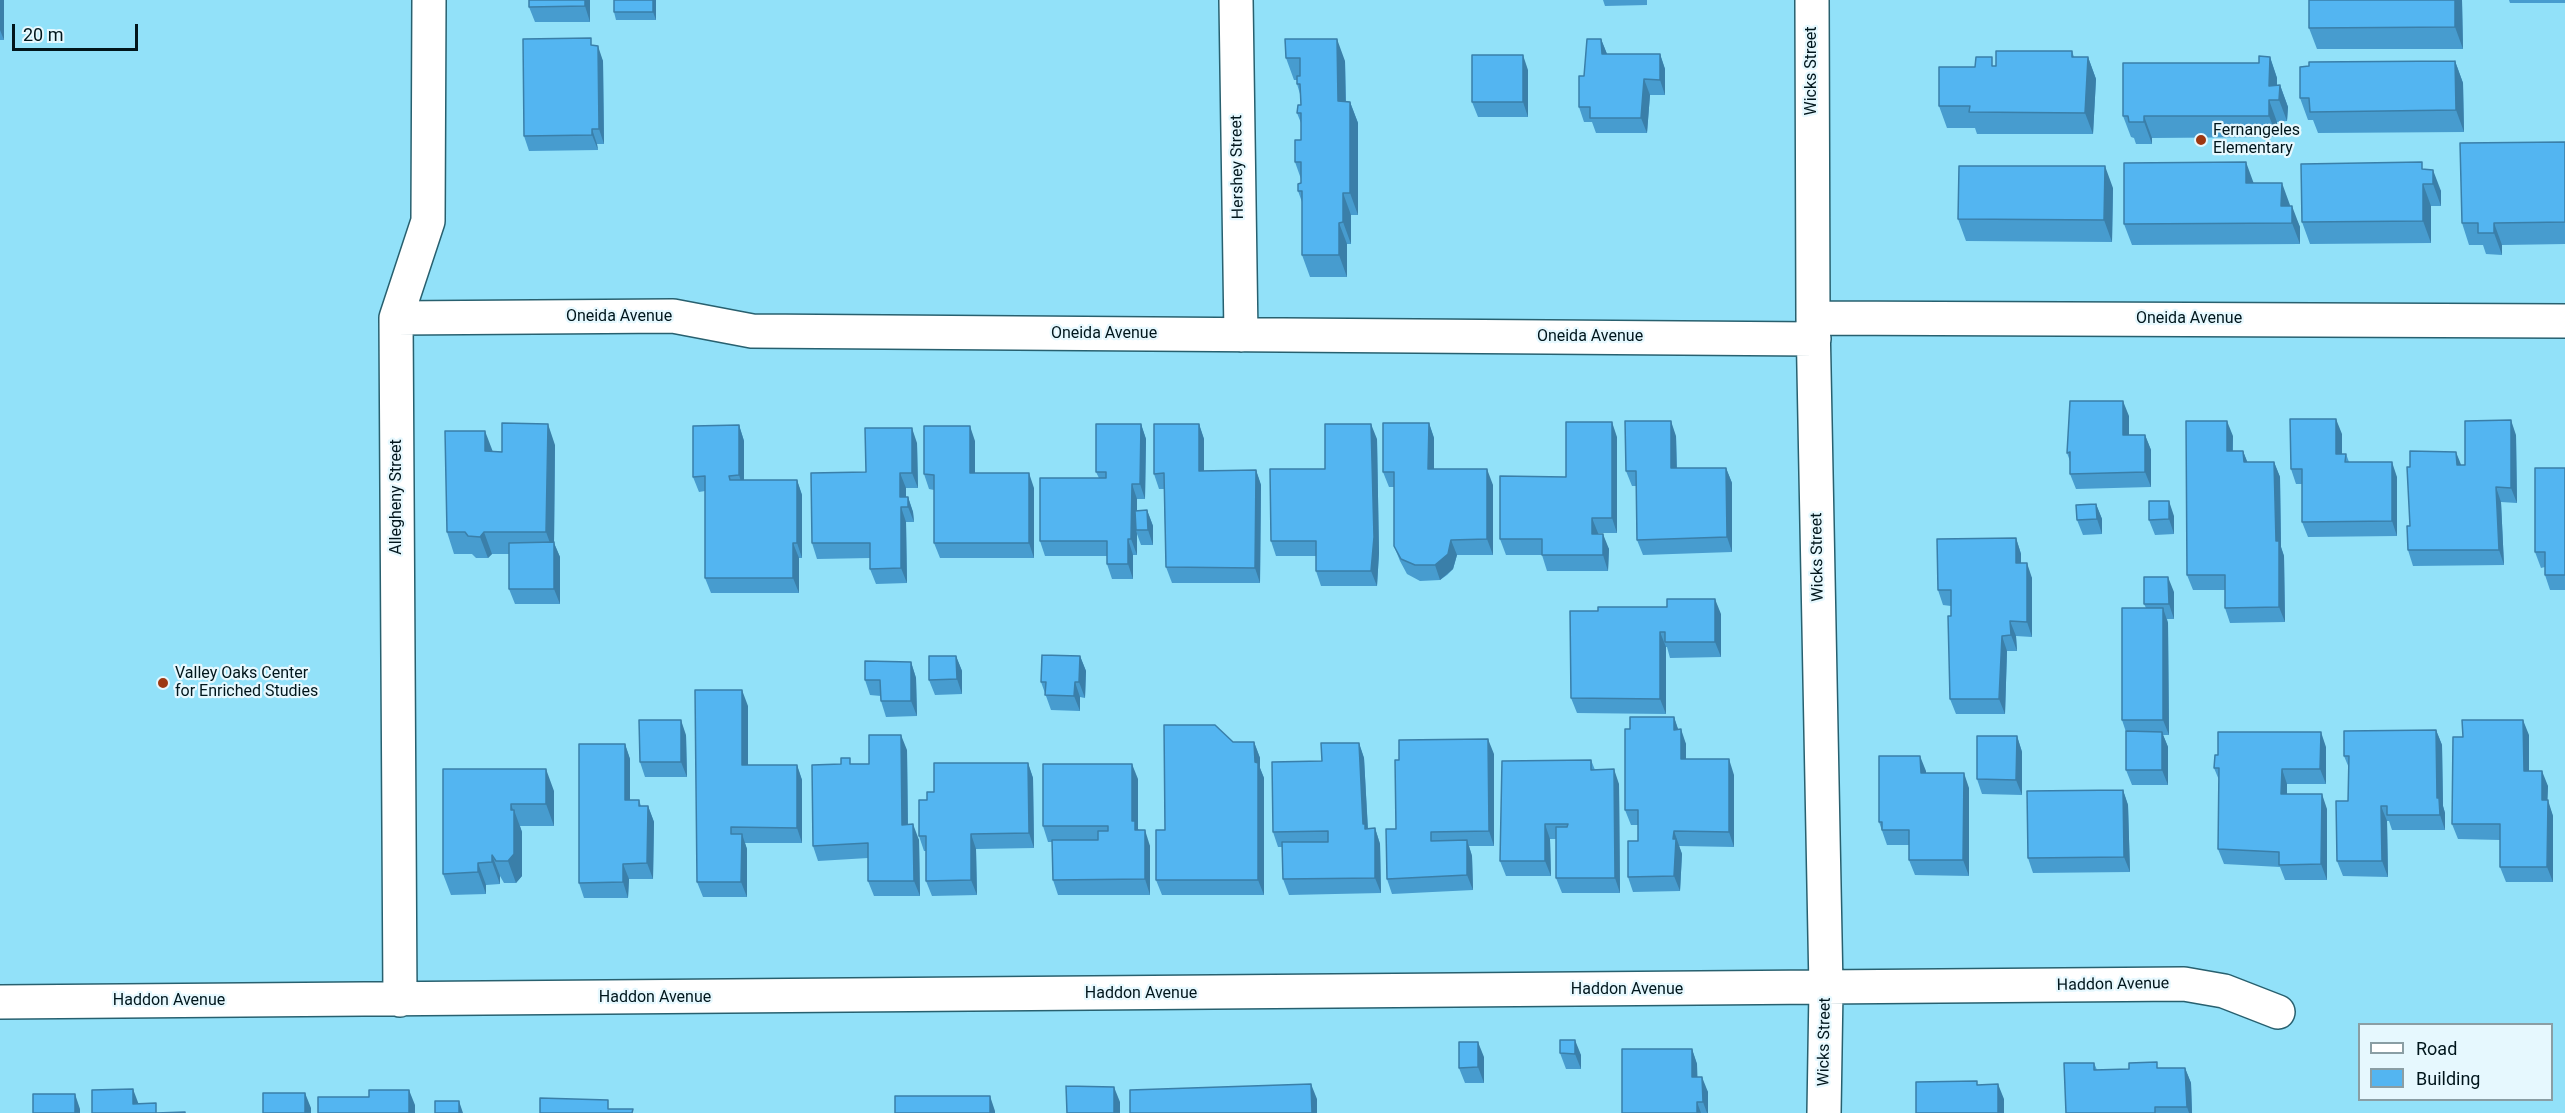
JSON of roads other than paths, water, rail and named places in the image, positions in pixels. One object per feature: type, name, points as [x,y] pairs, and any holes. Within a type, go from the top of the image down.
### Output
[{"type":"street","name":"Allegheny Street","points":[[400,1000],[396,318],[428,221],[429,0]]},
{"type":"street","name":"Hershey Street","points":[[1236,0],[1240,334]]},
{"type":"street","name":"Wicks Street","points":[[1812,0],[1813,328],[1826,989],[1824,1113]]},
{"type":"street","name":"Oneida Avenue","points":[[396,318],[673,316],[752,331],[1240,334],[2565,321]]},
{"type":"street","name":"Haddon Avenue","points":[[0,1002],[1826,989],[2184,984],[2224,992],[2278,1012]]},
{"type":"place","name":"Fernangeles Elementary","points":[[2201,140]]},
{"type":"place","name":"Valley Oaks Center for Enriched Studies","points":[[163,683]]}]
